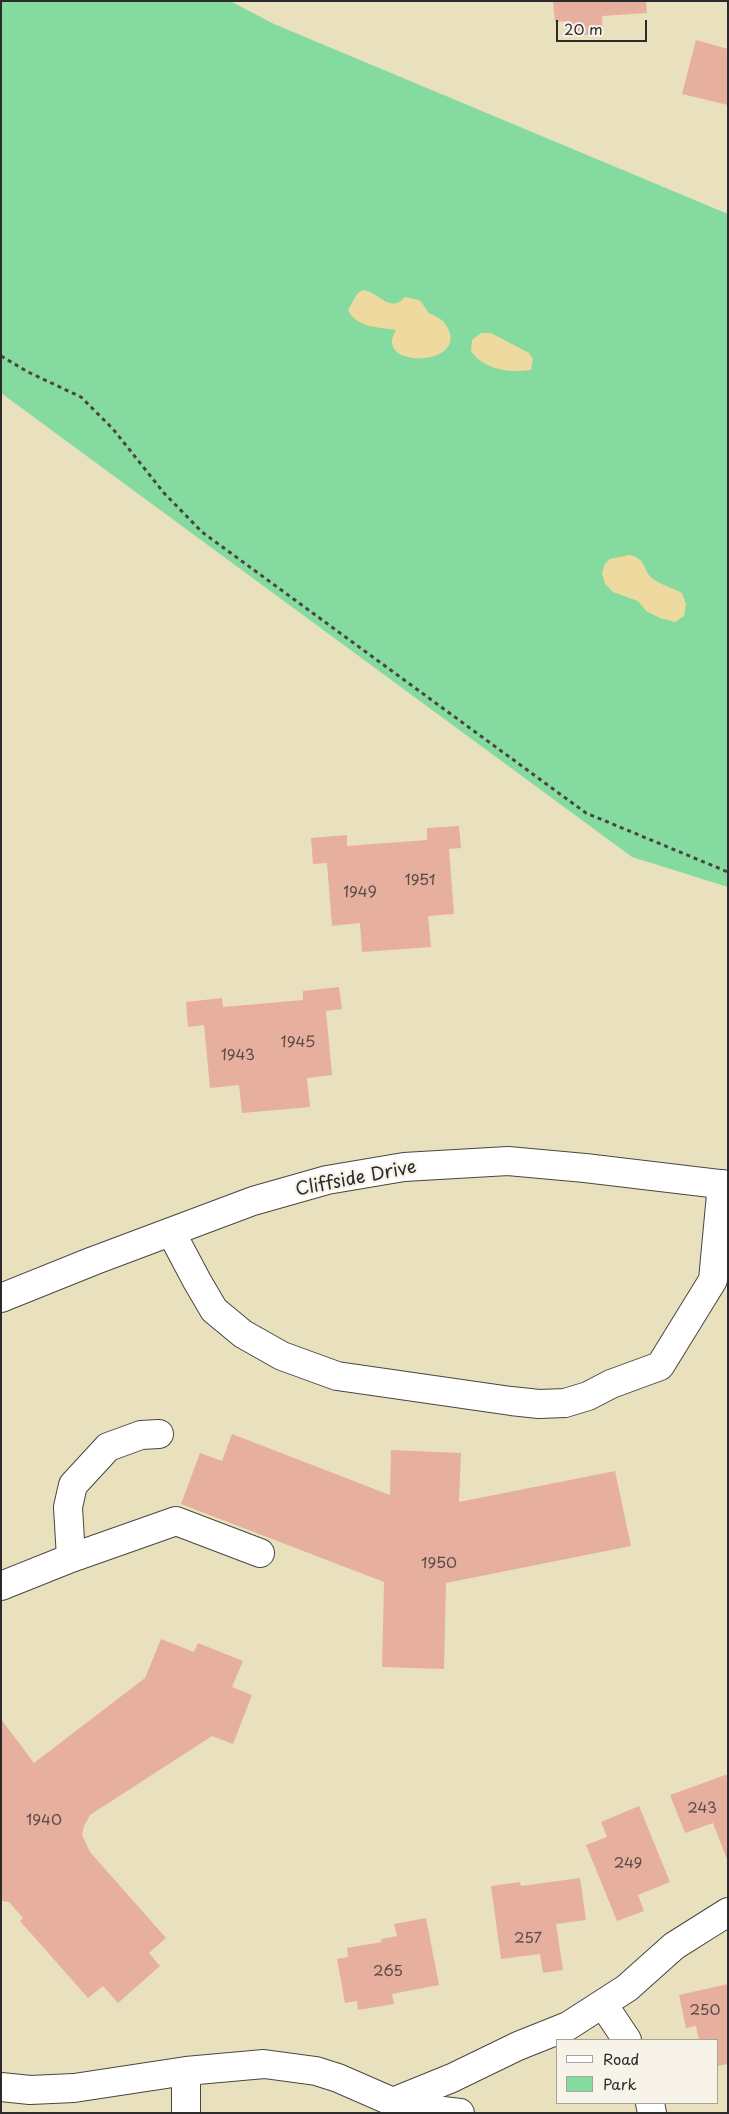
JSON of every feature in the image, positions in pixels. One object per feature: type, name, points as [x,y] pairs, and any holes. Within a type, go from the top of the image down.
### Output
[{"type":"street","name":"Cliffside Drive","points":[[1,1298],[262,1199],[327,1180],[404,1167],[508,1161],[725,1184]]},
{"type":"street","points":[[171,1232],[214,1310],[243,1334],[282,1356],[337,1376],[511,1402],[565,1403],[588,1396],[611,1384],[660,1366],[713,1280],[725,1184]]},
{"type":"street","points":[[71,1558],[68,1507],[73,1485],[108,1446],[141,1435],[159,1434]]},
{"type":"street","points":[[1,1586],[176,1520],[260,1553]]},
{"type":"street","points":[[380,2102],[452,2078],[518,2046],[568,2026],[627,1988],[674,1946],[728,1912]]},
{"type":"street","points":[[603,2004],[626,2039]]},
{"type":"street","points":[[1,2087],[30,2090],[74,2088],[186,2071],[264,2064],[316,2071],[338,2078],[380,2102],[460,2113]]},
{"type":"street","points":[[186,2071],[186,2113]]},
{"type":"path","points":[[1,356],[28,372],[81,397],[113,429],[164,493],[202,532],[586,813],[728,872]]},
{"type":"green space","points":[[1,1],[230,1],[274,24],[728,214],[728,887],[632,857],[1,393]]},
{"type":"sand","points":[[363,290],[394,304],[400,302],[405,297],[419,300],[428,312],[442,320],[446,325],[451,339],[446,349],[435,356],[422,358],[408,357],[397,352],[392,343],[396,330],[369,326],[357,320],[348,310],[357,294]]},
{"type":"sand","points":[[481,333],[491,333],[529,353],[533,359],[531,370],[514,371],[498,369],[483,362],[471,351],[472,340]]},
{"type":"sand","points":[[629,555],[642,562],[653,579],[682,593],[686,604],[684,616],[675,622],[660,618],[646,611],[638,601],[613,592],[605,584],[602,573],[605,564],[610,559]]},
{"type":"building","points":[[553,1],[646,1],[647,13],[602,16],[603,34],[571,36],[570,21],[555,22]]},
{"type":"building","points":[[696,40],[728,49],[728,105],[682,94]]},
{"type":"building","points":[[459,826],[461,848],[449,849],[454,914],[428,916],[431,947],[362,952],[360,923],[332,926],[327,863],[313,864],[311,838],[347,835],[347,846],[427,840],[427,828]]},
{"type":"building","points":[[339,987],[342,1009],[326,1011],[332,1075],[307,1078],[310,1107],[242,1113],[239,1085],[210,1088],[204,1025],[188,1027],[186,1002],[222,998],[223,1007],[303,1000],[303,991]]},
{"type":"building","points":[[232,1434],[390,1495],[391,1450],[461,1453],[459,1502],[615,1471],[631,1546],[446,1583],[444,1669],[382,1667],[384,1582],[181,1504],[200,1453],[222,1461]]},
{"type":"building","points":[[161,1639],[194,1652],[198,1643],[243,1661],[232,1687],[252,1695],[233,1744],[212,1736],[90,1815],[84,1826],[82,1835],[90,1852],[166,1938],[149,1953],[160,1966],[118,2003],[103,1986],[88,1998],[20,1921],[23,1918],[9,1902],[1,1901],[1,1719],[34,1763],[145,1678]]},
{"type":"building","points":[[728,1774],[728,1862],[713,1823],[685,1833],[670,1795]]},
{"type":"building","points":[[639,1806],[670,1882],[638,1895],[644,1911],[617,1921],[586,1845],[607,1837],[601,1822]]},
{"type":"building","points":[[580,1878],[586,1920],[556,1924],[563,1970],[543,1973],[540,1954],[501,1959],[491,1886],[520,1882],[521,1886]]},
{"type":"building","points":[[426,1918],[439,1985],[392,1994],[394,2004],[358,2010],[357,2001],[345,2003],[337,1959],[348,1957],[347,1948],[382,1942],[381,1939],[397,1936],[394,1924]]},
{"type":"building","points":[[728,1984],[728,2064],[719,2066],[719,2039],[699,2039],[696,2026],[686,2028],[679,1995]]}]
